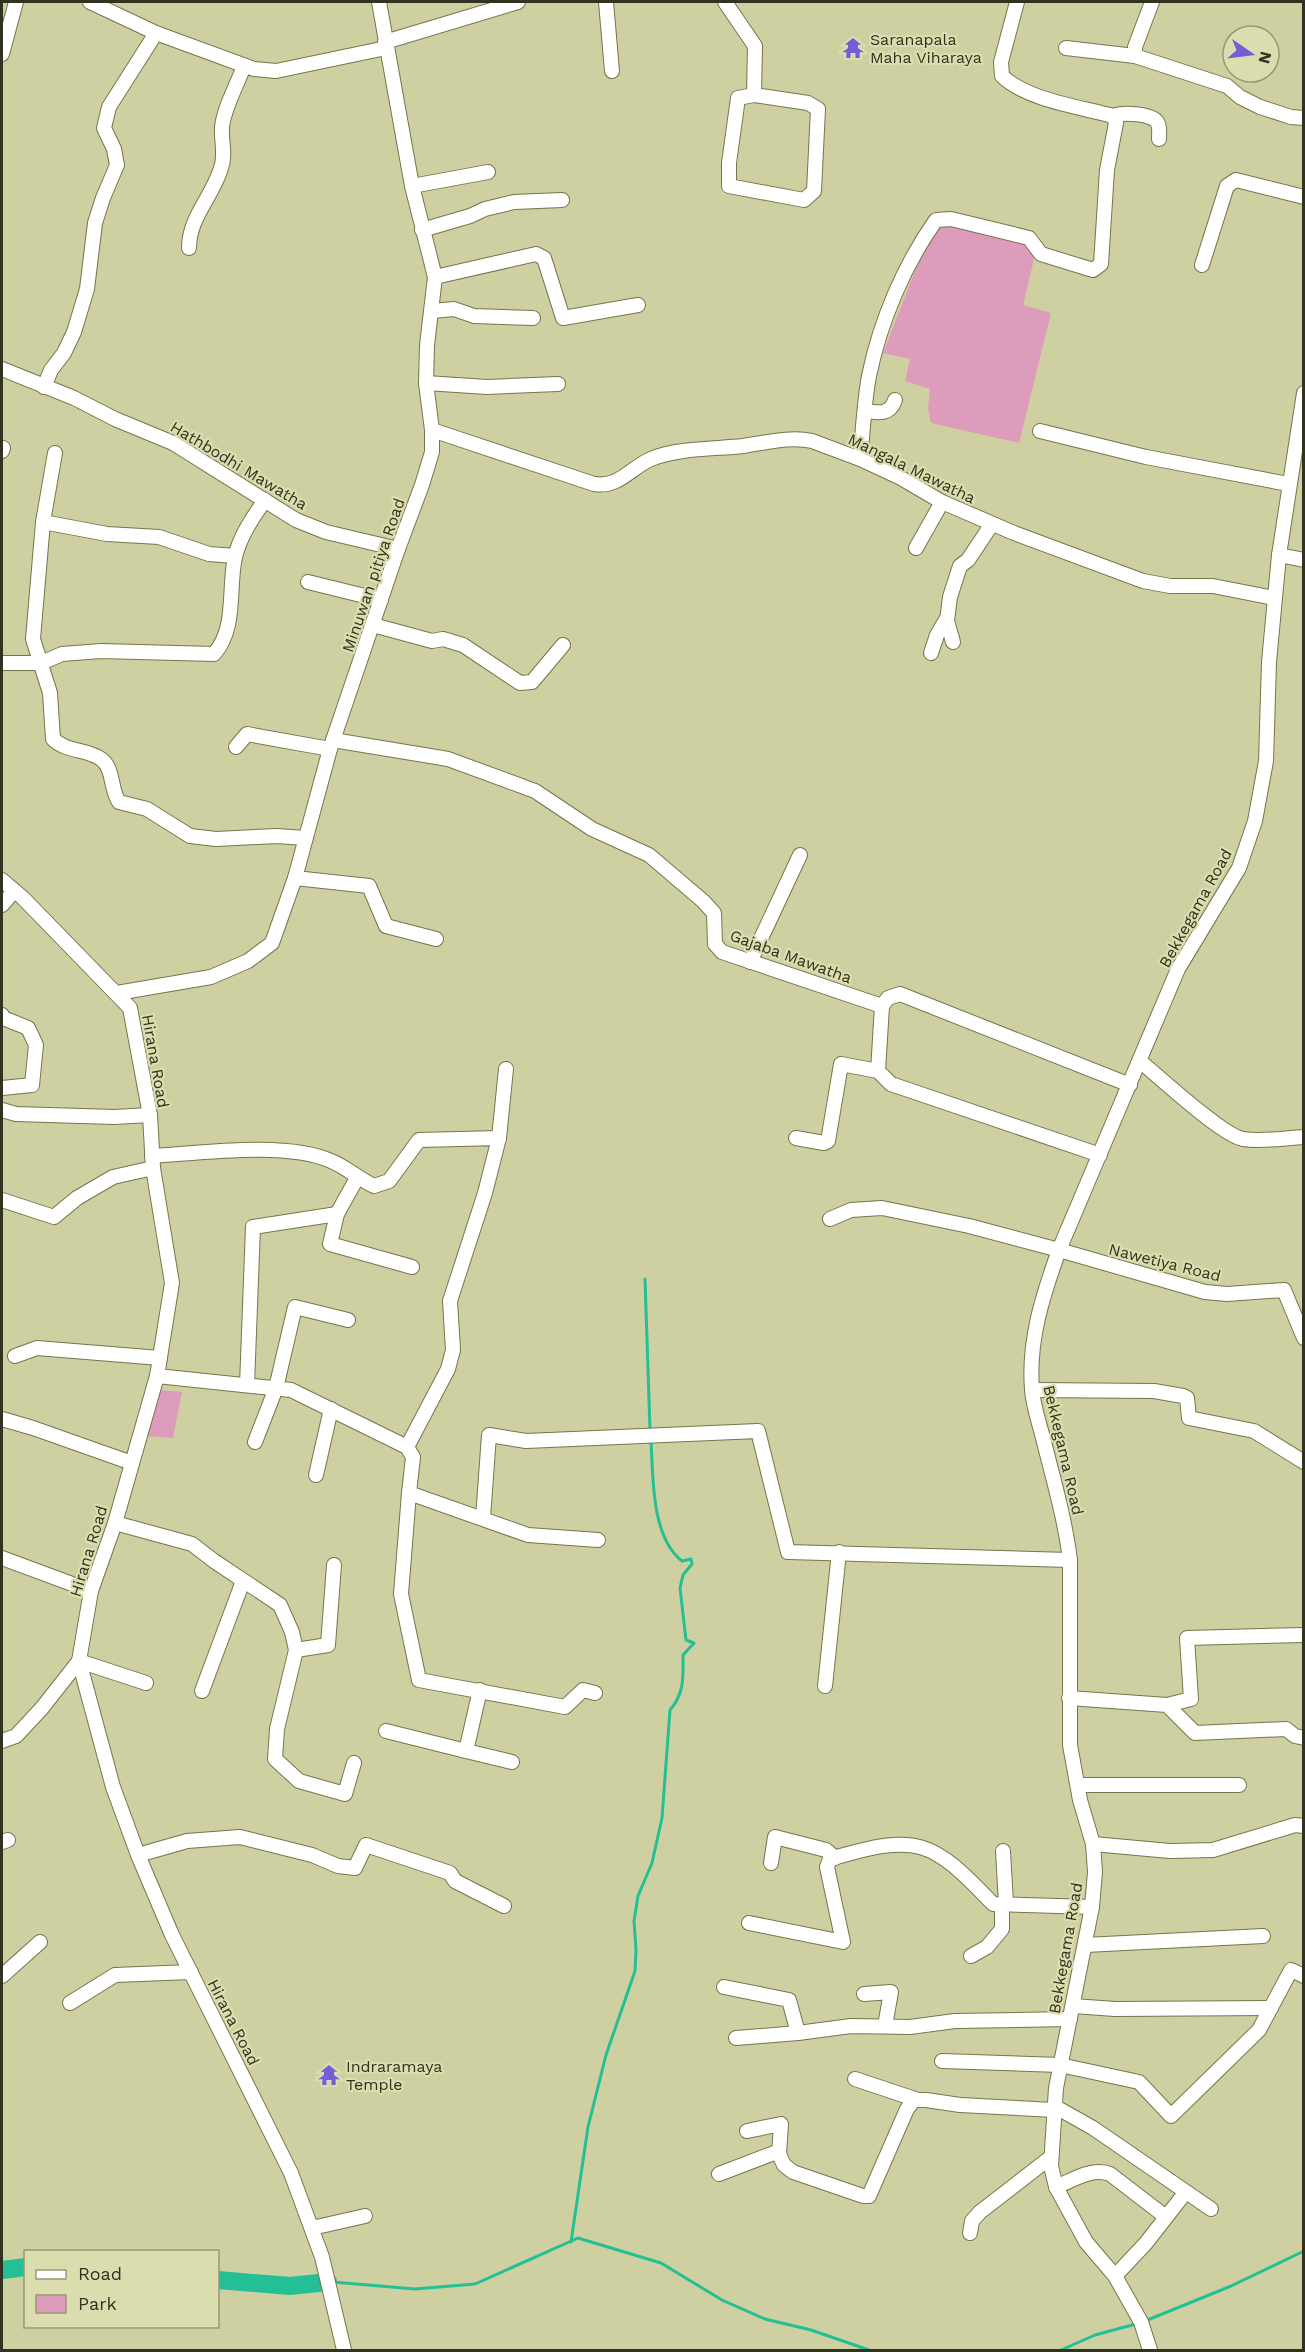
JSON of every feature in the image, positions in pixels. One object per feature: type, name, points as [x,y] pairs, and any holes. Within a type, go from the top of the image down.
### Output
[{"type":"street","points":[[2,54],[16,2]]},
{"type":"street","points":[[90,2],[156,33],[244,66],[276,71],[385,43],[518,2]]},
{"type":"street","name":"Minuwan pitiya Road","points":[[117,993],[211,977],[248,960],[272,943],[295,878],[332,745],[432,452],[432,430],[426,383],[427,345],[435,277],[412,186],[379,2]]},
{"type":"street","points":[[606,2],[612,71]]},
{"type":"street","points":[[725,2],[755,46],[754,95]]},
{"type":"street","points":[[1017,2],[1001,62],[1002,76],[1012,85],[1037,96],[1113,116],[1120,113],[1155,119],[1158,124],[1159,139]]},
{"type":"street","points":[[1134,56],[1135,47],[1152,2]]},
{"type":"street","points":[[44,387],[51,370],[64,353],[74,332],[87,289],[95,223],[117,165],[114,149],[104,128],[110,107],[156,33]]},
{"type":"street","points":[[1065,48],[1134,56],[1227,86],[1240,97],[1260,107],[1291,117],[1304,118]]},
{"type":"street","points":[[189,248],[189,235],[205,198],[214,188],[223,165],[222,128],[226,110],[244,66]]},
{"type":"street","points":[[754,95],[808,103],[818,109],[814,191],[804,200],[729,186],[729,163],[738,98],[754,95]]},
{"type":"street","points":[[860,459],[868,379],[874,353],[894,300],[926,234],[936,220],[951,219],[1029,238],[1041,254],[1093,270],[1101,264],[1107,170],[1116,123],[1113,116]]},
{"type":"street","points":[[412,186],[488,172]]},
{"type":"street","points":[[1202,265],[1227,186],[1236,180],[1304,197]]},
{"type":"street","points":[[422,230],[514,202],[562,200]]},
{"type":"street","points":[[435,277],[536,254],[544,258],[563,318],[638,305]]},
{"type":"street","points":[[432,311],[454,309],[474,316],[533,318]]},
{"type":"street","name":"Hathbodhi Mawatha","points":[[2,369],[74,398],[115,419],[174,443],[296,520],[326,532],[398,549]]},
{"type":"street","points":[[426,383],[487,387],[558,384]]},
{"type":"street","name":"Bekkegama Road","points":[[1150,2350],[1141,2322],[1115,2276],[1086,2242],[1052,2179],[1054,2108],[1060,2065],[1092,1907],[1095,1872],[1093,1844],[1070,1745],[1068,1538],[1032,1390],[1032,1348],[1042,1297],[1059,1250],[1178,969],[1239,868],[1255,821],[1266,761],[1269,662],[1274,598],[1288,484],[1304,393]]},
{"type":"street","points":[[865,411],[884,413],[892,408],[895,400]]},
{"type":"street","name":"Mangala Mawatha","points":[[432,430],[606,486],[652,459],[683,453],[794,440],[812,441],[901,477],[942,502],[992,524],[1152,584],[1213,586],[1274,598]]},
{"type":"street","points":[[1040,431],[1146,457],[1288,484]]},
{"type":"street","points":[[55,453],[43,522],[33,639],[50,693],[53,739],[58,745],[101,758],[110,771],[113,792],[119,802],[147,809],[190,836],[216,839],[277,836],[306,838]]},
{"type":"street","points":[[2,663],[40,663],[62,654],[101,651],[214,654],[227,634],[235,556],[247,527],[265,500]]},
{"type":"street","points":[[916,548],[942,502]]},
{"type":"street","points":[[43,522],[106,534],[159,537],[209,554],[235,556]]},
{"type":"street","points":[[953,642],[947,618],[950,597],[960,566],[968,560],[992,524]]},
{"type":"street","points":[[1279,555],[1304,560]]},
{"type":"street","points":[[308,582],[381,600]]},
{"type":"street","points":[[931,653],[937,635],[947,618]]},
{"type":"street","points":[[373,625],[432,641],[443,639],[463,645],[520,683],[532,682],[563,645]]},
{"type":"street","name":"Gajaba Mawatha","points":[[236,747],[247,734],[448,759],[535,790],[592,828],[649,855],[704,901],[714,913],[715,944],[722,952],[882,1006]]},
{"type":"street","points":[[750,962],[800,855]]},
{"type":"street","points":[[295,878],[369,886],[386,926],[436,939]]},
{"type":"street","name":"Hirana Road","points":[[2,880],[130,1008],[150,1115],[153,1162],[172,1283],[157,1376],[115,1523],[91,1591],[80,1661],[113,1787],[138,1855],[191,1972],[291,2173],[322,2257],[344,2350]]},
{"type":"street","points":[[2,905],[14,891]]},
{"type":"street","points":[[878,1071],[882,1006],[888,998],[900,994],[1130,1085]]},
{"type":"street","points":[[2,1015],[3,1018],[28,1028],[36,1045],[32,1085],[2,1088]]},
{"type":"street","points":[[1140,1061],[1206,1116],[1242,1139],[1304,1137]]},
{"type":"street","points":[[796,1138],[824,1143],[828,1141],[841,1064],[878,1071],[891,1084],[1100,1155]]},
{"type":"street","points":[[407,1447],[448,1370],[453,1350],[450,1301],[485,1193],[499,1138],[506,1069]]},
{"type":"street","points":[[2,1110],[16,1114],[114,1117],[150,1115]]},
{"type":"street","points":[[2,1200],[54,1217],[77,1198],[113,1177],[153,1162],[243,1150],[309,1154],[332,1161],[357,1178],[374,1186],[389,1181],[418,1140],[499,1138]]},
{"type":"street","points":[[357,1178],[337,1214],[330,1244],[412,1267]]},
{"type":"street","points":[[830,1220],[851,1210],[882,1208],[969,1226],[1059,1250]]},
{"type":"street","points":[[248,1385],[254,1227],[337,1214]]},
{"type":"street","name":"Nawetiya Road","points":[[1059,1250],[1204,1292],[1227,1294],[1284,1290],[1304,1338]]},
{"type":"street","points":[[255,1442],[276,1388],[295,1307],[348,1320]]},
{"type":"street","points":[[15,1356],[37,1348],[160,1358]]},
{"type":"street","points":[[157,1376],[291,1390],[407,1447],[413,1457],[401,1594],[419,1680],[566,1707],[583,1690],[595,1693]]},
{"type":"street","points":[[1032,1390],[1154,1392],[1183,1396],[1187,1398],[1189,1418],[1254,1431],[1304,1462]]},
{"type":"street","points":[[316,1476],[331,1409]]},
{"type":"street","points":[[2,1419],[132,1463]]},
{"type":"street","points":[[483,1518],[489,1435],[526,1441],[758,1431],[788,1552],[1070,1560]]},
{"type":"street","points":[[409,1493],[528,1535],[598,1540]]},
{"type":"street","points":[[115,1523],[192,1544],[280,1605],[292,1632],[296,1650],[277,1729],[275,1759],[298,1781],[345,1794],[354,1763]]},
{"type":"street","points":[[825,1686],[839,1552]]},
{"type":"street","points":[[2,1558],[91,1591]]},
{"type":"street","points":[[296,1650],[328,1645],[334,1565]]},
{"type":"street","points":[[202,1691],[243,1581]]},
{"type":"street","points":[[1070,1698],[1167,1705],[1191,1699],[1187,1638],[1304,1635]]},
{"type":"street","points":[[2,1741],[16,1736],[80,1661],[146,1683]]},
{"type":"street","points":[[466,1750],[480,1690]]},
{"type":"street","points":[[1167,1705],[1195,1733],[1286,1729],[1295,1736],[1304,1738]]},
{"type":"street","points":[[386,1731],[512,1762]]},
{"type":"street","points":[[1078,1785],[1239,1785]]},
{"type":"street","points":[[1093,1844],[1170,1851],[1212,1850],[1295,1825],[1304,1826]]},
{"type":"street","points":[[138,1855],[187,1841],[240,1837],[312,1855],[338,1866],[355,1868],[366,1845],[450,1873],[455,1881],[504,1906]]},
{"type":"street","points":[[771,1863],[775,1837],[826,1850],[835,1858]]},
{"type":"street","points":[[748,1923],[843,1942],[827,1867],[830,1859],[872,1847],[913,1844],[933,1850],[960,1869],[993,1904],[1092,1907]]},
{"type":"street","points":[[971,1956],[987,1947],[1002,1929],[1003,1851]]},
{"type":"street","points":[[1085,1945],[1263,1936]]},
{"type":"street","points":[[2,1976],[40,1942]]},
{"type":"street","points":[[942,2061],[1060,2065],[1139,2082],[1171,2116],[1259,2030],[1291,1970],[1304,1976]]},
{"type":"street","points":[[70,2003],[115,1975],[191,1972]]},
{"type":"street","points":[[724,1988],[789,2000],[798,2033]]},
{"type":"street","points":[[864,1994],[891,1992],[885,2026]]},
{"type":"street","points":[[736,2037],[798,2033],[851,2026],[910,2027],[956,2021],[1115,2009],[1271,2008]]},
{"type":"street","points":[[855,2079],[918,2100],[960,2105],[1054,2108],[1093,2128],[1211,2210]]},
{"type":"street","points":[[747,2132],[781,2124],[779,2154],[784,2165],[792,2172],[869,2196],[907,2109],[914,2100],[918,2100]]},
{"type":"street","points":[[719,2174],[774,2153],[779,2154]]},
{"type":"street","points":[[970,2233],[972,2221],[980,2212],[1051,2157]]},
{"type":"street","points":[[1056,2187],[1101,2170],[1110,2174],[1166,2217]]},
{"type":"street","points":[[1115,2276],[1146,2243],[1185,2193]]},
{"type":"street","points":[[312,2228],[365,2216]]},
{"type":"green space","points":[[955,223],[1037,247],[1023,305],[1051,313],[1019,443],[931,423],[928,409],[930,389],[905,381],[910,359],[883,353],[931,230],[940,224]]},
{"type":"green space","points":[[161,1390],[182,1392],[173,1438],[146,1436],[157,1395]]},
{"type":"waterway","points":[[645,1279],[650,1430]]},
{"type":"waterway","points":[[571,2242],[588,2127],[606,2055],[635,1971],[634,1921],[638,1896],[652,1863],[662,1818],[670,1710],[681,1691],[683,1655],[694,1643],[686,1640],[680,1588],[683,1575],[692,1564],[691,1559],[682,1561],[664,1537],[656,1505],[651,1440]]},
{"type":"waterway","points":[[333,2282],[415,2289],[475,2284],[578,2238],[661,2263],[722,2300],[765,2319],[811,2330],[869,2350]]},
{"type":"waterway","points":[[1145,2321],[1231,2286],[1304,2251]]},
{"type":"waterway","points":[[2,2270],[24,2267]]},
{"type":"waterway","points":[[219,2280],[290,2286],[328,2282]]},
{"type":"waterway","points":[[1061,2350],[1095,2335],[1136,2324]]},
{"type":"place","name":"Saranapala Maha Viharaya","points":[[853,48]]},
{"type":"place","name":"Indraramaya Temple","points":[[329,2075]]}]
